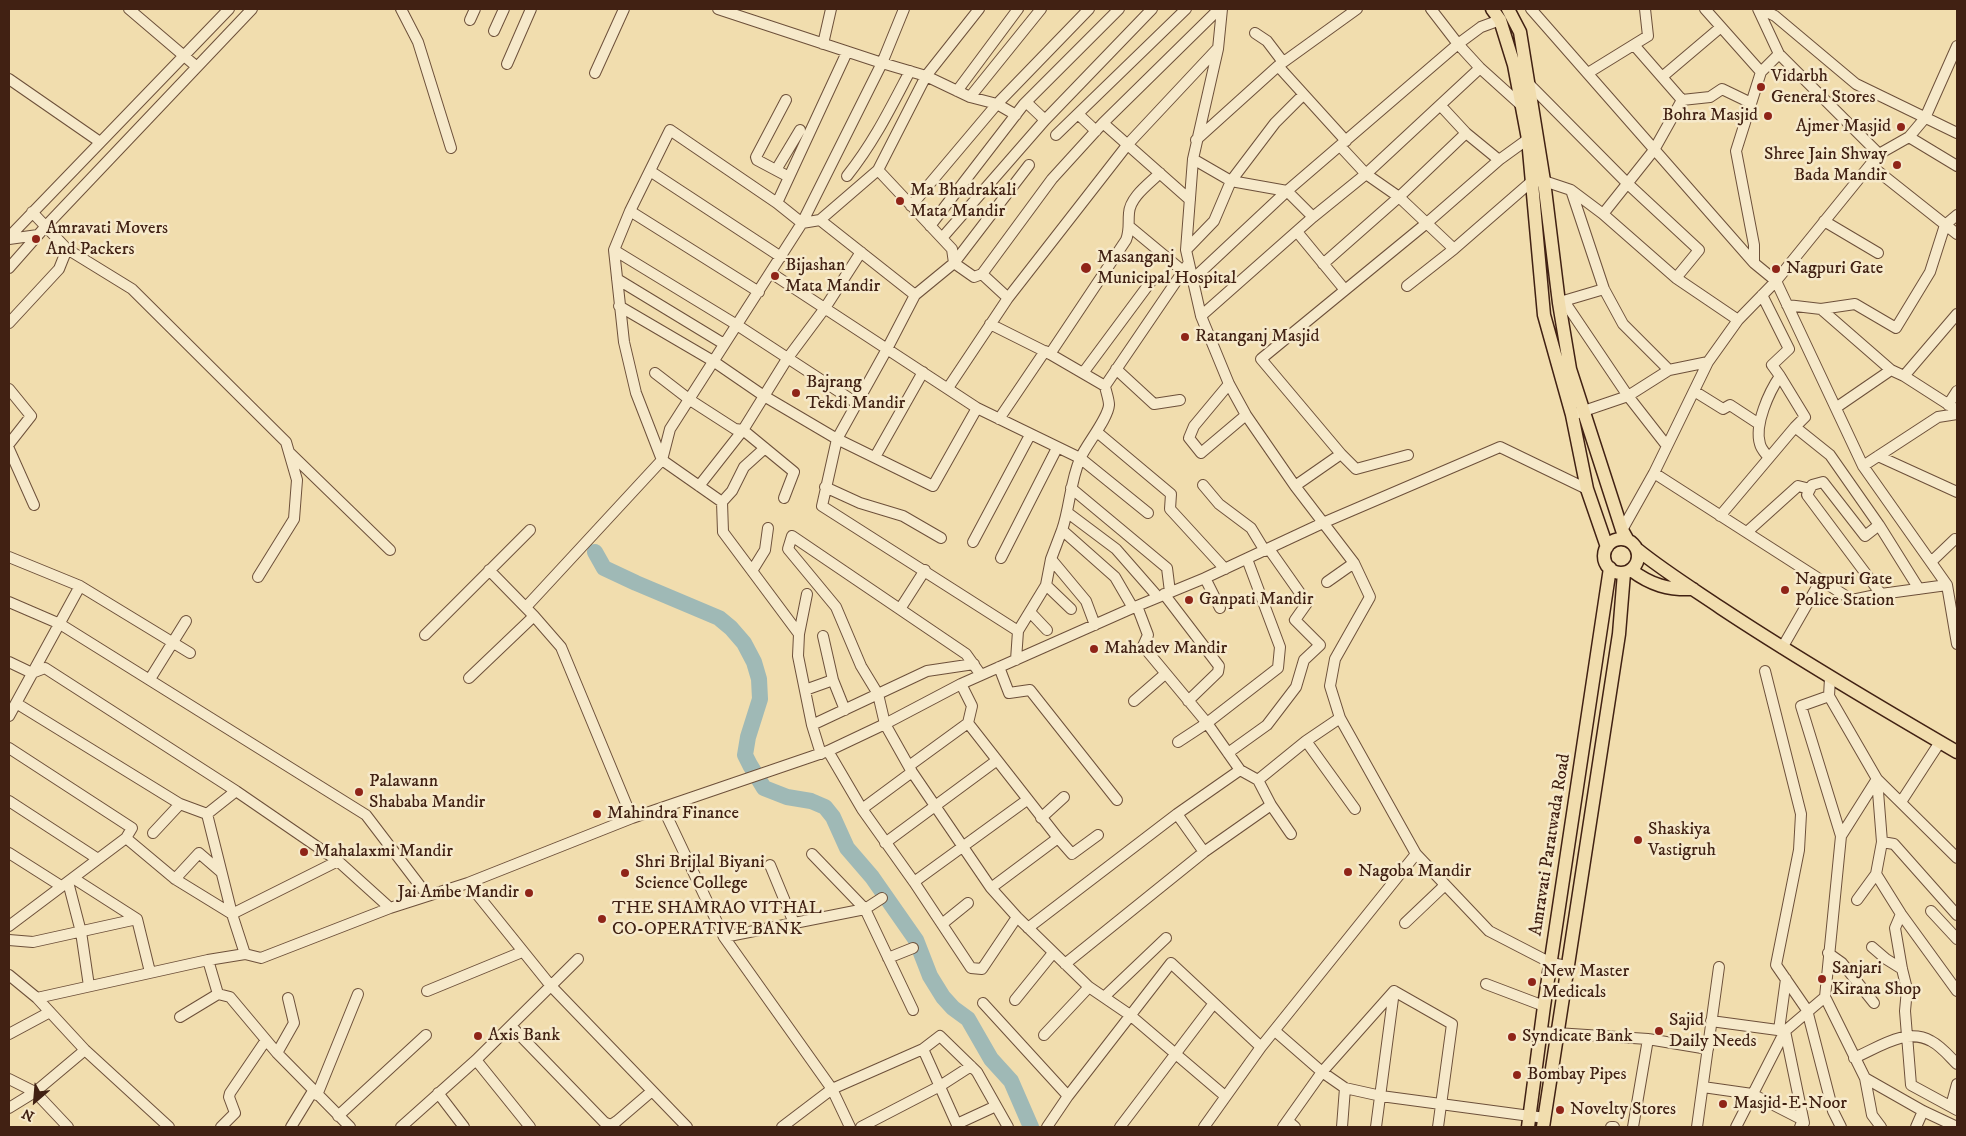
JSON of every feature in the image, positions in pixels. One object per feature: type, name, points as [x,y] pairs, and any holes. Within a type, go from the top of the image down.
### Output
[{"type":"main road","points":[[1492,9],[1500,20],[1514,66],[1538,182],[1561,302],[1578,413],[1587,489],[1606,547],[1604,554],[1605,562],[1616,572],[1627,572],[1645,581],[1671,589],[1693,589]]},
{"type":"main road","points":[[1508,9],[1520,32],[1528,83],[1538,182],[1544,315],[1578,413],[1624,535],[1656,565],[1782,648],[1957,752]]},
{"type":"main road","points":[[1606,547],[1624,535]]},
{"type":"main road","points":[[1627,572],[1636,565],[1639,557],[1638,550]]},
{"type":"main road","name":"Amravati Paratwada Road","points":[[1529,1121],[1544,1006],[1610,568]]},
{"type":"main road","name":"Amravati Paratwada Road","points":[[1544,1122],[1627,572]]},
{"type":"street","points":[[129,9],[198,67]]},
{"type":"street","points":[[9,238],[229,9]]},
{"type":"street","points":[[9,268],[46,226],[252,9]]},
{"type":"street","points":[[400,9],[418,42],[451,148]]},
{"type":"street","points":[[470,20],[475,9]]},
{"type":"street","points":[[494,31],[504,9]]},
{"type":"street","points":[[507,64],[531,9]]},
{"type":"street","points":[[595,74],[624,9]]},
{"type":"street","points":[[718,9],[734,11],[823,44],[926,76],[970,97],[997,104],[1016,115]]},
{"type":"street","points":[[823,44],[831,9]]},
{"type":"street","points":[[526,607],[662,460],[670,429],[802,223],[882,63],[904,9]]},
{"type":"street","points":[[722,502],[662,460],[636,393],[624,342],[614,250],[630,211],[670,130],[777,203],[802,223],[820,220],[878,170],[926,76],[980,9]]},
{"type":"street","points":[[957,91],[1018,9]]},
{"type":"street","points":[[970,97],[1041,9]]},
{"type":"street","points":[[911,206],[997,104],[1090,9]]},
{"type":"street","points":[[930,226],[1026,102],[1119,9]]},
{"type":"street","points":[[942,238],[1045,120],[1152,9]]},
{"type":"street","points":[[1056,135],[1186,9]]},
{"type":"street","points":[[878,170],[952,249],[954,263],[974,277],[982,274],[1052,179],[1100,127],[1220,9]]},
{"type":"street","points":[[1220,9],[1218,49],[1193,159],[1186,267],[1192,280],[1201,316],[1229,384],[1246,415],[1295,486],[1325,522],[1354,563],[1370,597],[1335,659],[1330,686],[1340,718],[1416,854],[1489,931],[1551,963],[1568,966]]},
{"type":"street","points":[[1196,140],[1281,64],[1357,9]]},
{"type":"street","points":[[1431,9],[1458,44],[1480,68],[1521,105]]},
{"type":"street","points":[[1531,9],[1754,263],[1776,281],[1837,407],[1863,466],[1947,585],[1955,620],[1957,644]]},
{"type":"street","points":[[1588,73],[1648,36],[1644,9]]},
{"type":"street","points":[[1705,9],[1760,72]]},
{"type":"street","points":[[1760,9],[1779,54],[1879,154]]},
{"type":"street","points":[[1760,9],[1775,16],[1856,84],[1957,133]]},
{"type":"street","points":[[1192,280],[1287,191],[1458,44],[1481,27],[1500,20]]},
{"type":"street","points":[[1662,77],[1721,27]]},
{"type":"street","points":[[1255,33],[1266,41],[1303,94],[1366,174],[1399,196],[1454,249]]},
{"type":"street","points":[[1634,45],[1682,100]]},
{"type":"street","points":[[948,388],[1008,298],[1128,144],[1218,49]]},
{"type":"street","points":[[1624,535],[1708,362],[1738,320],[1776,281],[1879,154],[1909,137],[1925,118],[1957,49]]},
{"type":"street","points":[[777,203],[848,52]]},
{"type":"street","points":[[1754,263],[1754,245],[1736,152],[1760,72],[1779,54]]},
{"type":"street","points":[[1201,316],[1366,174],[1480,68]]},
{"type":"street","points":[[847,176],[878,133],[910,71]]},
{"type":"street","points":[[9,78],[100,142]]},
{"type":"street","points":[[1528,83],[1628,184],[1699,250],[1676,278]]},
{"type":"street","points":[[1682,100],[1710,98],[1722,89],[1751,103]]},
{"type":"street","points":[[1186,250],[1214,221],[1231,181],[1276,123],[1303,94]]},
{"type":"street","points":[[786,100],[756,157],[757,160],[789,177]]},
{"type":"street","points":[[1603,214],[1654,150],[1682,100]]},
{"type":"street","points":[[1026,102],[1045,120]]},
{"type":"street","points":[[1441,106],[1466,133],[1499,160]]},
{"type":"street","points":[[1056,109],[1100,127],[1128,144],[1190,200]]},
{"type":"street","points":[[776,170],[800,130]]},
{"type":"street","points":[[1323,264],[1466,133]]},
{"type":"street","points":[[1909,137],[1957,166]]},
{"type":"street","points":[[1408,455],[1356,469],[1261,359],[1428,222],[1499,160],[1528,139]]},
{"type":"street","points":[[1193,159],[1231,181],[1287,191],[1313,218]]},
{"type":"street","points":[[1870,165],[1957,234]]},
{"type":"street","points":[[1018,631],[822,506],[837,439],[858,404],[915,295],[954,263],[1029,166]]},
{"type":"street","points":[[650,171],[781,257]]},
{"type":"street","points":[[999,419],[1048,353],[1126,240],[1130,227],[1129,212],[1134,199],[1160,173]]},
{"type":"street","points":[[1408,286],[1538,182],[1571,190],[1603,214],[1676,278],[1738,320]]},
{"type":"street","points":[[1571,190],[1604,289],[1623,324],[1669,370]]},
{"type":"street","points":[[630,211],[759,292]]},
{"type":"street","points":[[32,212],[67,249],[132,289],[286,442],[297,480],[294,519],[258,578]]},
{"type":"street","points":[[1786,305],[1821,309],[1855,304],[1896,328],[1930,272],[1945,225],[1957,215]]},
{"type":"street","points":[[820,220],[915,295]]},
{"type":"street","points":[[1824,221],[1878,253]]},
{"type":"street","points":[[1130,227],[1186,267]]},
{"type":"street","points":[[1298,233],[1344,290]]},
{"type":"street","points":[[9,238],[38,235]]},
{"type":"street","points":[[9,323],[59,269],[67,249]]},
{"type":"street","points":[[614,250],[737,325],[858,404]]},
{"type":"street","points":[[9,253],[24,252]]},
{"type":"street","points":[[699,486],[743,430],[787,359],[825,308],[861,252]]},
{"type":"street","points":[[1104,386],[1186,267]]},
{"type":"street","points":[[771,273],[977,408],[1080,458],[1148,513]]},
{"type":"street","points":[[982,274],[1008,298]]},
{"type":"street","points":[[616,280],[724,344]]},
{"type":"street","points":[[1083,373],[1152,280]]},
{"type":"street","points":[[1604,289],[1561,302],[1628,396],[1667,446]]},
{"type":"street","points":[[1720,516],[1805,417],[1772,364],[1789,349],[1762,295]]},
{"type":"street","points":[[620,306],[713,361],[764,396],[837,439],[933,486],[977,408]]},
{"type":"street","points":[[1821,309],[1891,370],[1904,376],[1954,410]]},
{"type":"street","points":[[1904,376],[1957,314]]},
{"type":"street","points":[[990,324],[1048,353],[1104,386],[1109,406],[1097,432],[1080,458],[1071,488],[1068,513],[1051,559],[1046,585],[1018,631],[1016,660]]},
{"type":"street","points":[[1578,413],[1628,396],[1669,370],[1708,362]]},
{"type":"street","points":[[1116,369],[1154,404],[1180,400]]},
{"type":"street","points":[[1837,407],[1891,370]]},
{"type":"street","points":[[875,457],[923,372]]},
{"type":"street","points":[[655,373],[690,400],[735,429],[743,430],[794,472],[784,498]]},
{"type":"street","points":[[1769,458],[1760,445],[1759,424],[1773,387],[1780,376]]},
{"type":"street","points":[[1229,384],[1194,426],[1189,438],[1201,452],[1246,415]]},
{"type":"street","points":[[9,388],[31,416],[9,444]]},
{"type":"street","points":[[1694,391],[1723,410],[1730,404],[1759,424]]},
{"type":"street","points":[[1954,410],[1957,391]]},
{"type":"street","points":[[1863,466],[1938,418],[1954,410]]},
{"type":"street","points":[[1795,427],[1830,455],[1879,525],[1919,589]]},
{"type":"street","points":[[1097,432],[1171,494],[1170,509],[1226,569]]},
{"type":"street","points":[[973,542],[1030,435]]},
{"type":"street","points":[[37,998],[208,960],[245,954],[261,958],[390,908],[468,883],[632,818],[825,752],[885,724],[961,684],[1164,594],[1226,569],[1325,522],[1500,447],[1587,489]]},
{"type":"street","points":[[765,448],[744,467],[732,491],[722,502],[723,532],[799,634]]},
{"type":"street","points":[[1001,558],[1057,448]]},
{"type":"street","points":[[9,449],[34,505]]},
{"type":"street","points":[[289,452],[390,550]]},
{"type":"street","points":[[1295,486],[1342,454]]},
{"type":"street","points":[[1878,456],[1957,492]]},
{"type":"street","points":[[1654,473],[1852,600],[1880,594],[1947,585]]},
{"type":"street","points":[[1879,525],[1865,536],[1823,482],[1812,485],[1807,495],[1880,594]]},
{"type":"street","points":[[1203,485],[1219,504],[1251,528],[1307,603],[1295,620],[1320,645],[1304,660],[1296,687],[1267,725],[1228,753]]},
{"type":"street","points":[[1747,532],[1798,486],[1810,489]]},
{"type":"street","points":[[825,487],[860,503],[904,516],[942,538]]},
{"type":"street","points":[[1071,488],[1167,568],[1164,594]]},
{"type":"street","points":[[1068,513],[1116,549],[1164,594],[1219,666],[1218,672],[1188,701]]},
{"type":"street","points":[[752,571],[765,550],[768,528]]},
{"type":"street","points":[[425,635],[530,530]]},
{"type":"street","points":[[1062,530],[1115,577],[1135,607],[1148,635],[1143,646],[1207,723],[1240,770],[1258,780],[1271,805],[1291,834]]},
{"type":"street","points":[[981,675],[966,654],[792,536],[788,549],[836,607],[861,666],[878,694],[885,724],[911,769],[991,888],[1017,917],[1089,987],[1130,1016],[1225,1096]]},
{"type":"street","points":[[1931,562],[1955,539]]},
{"type":"street","points":[[9,557],[80,586],[190,653]]},
{"type":"street","points":[[1051,559],[1086,601],[1095,625]]},
{"type":"street","points":[[1178,742],[1207,723],[1278,668],[1280,647],[1247,559]]},
{"type":"street","points":[[1327,582],[1354,563]]},
{"type":"street","points":[[489,570],[562,647],[632,818]]},
{"type":"street","points":[[900,609],[925,570]]},
{"type":"street","points":[[1204,578],[1220,608]]},
{"type":"street","points":[[1782,648],[1821,580]]},
{"type":"street","points":[[1046,585],[1071,609]]},
{"type":"street","points":[[9,716],[80,586]]},
{"type":"street","points":[[807,594],[799,634],[798,656],[812,725],[825,752],[862,809],[914,882],[971,968],[978,970],[985,966],[1017,917]]},
{"type":"street","points":[[9,602],[60,624],[366,815],[427,895]]},
{"type":"street","points":[[1030,612],[1047,630]]},
{"type":"street","points":[[469,678],[534,616]]},
{"type":"street","points":[[150,679],[186,622]]},
{"type":"street","points":[[823,636],[833,680],[845,710]]},
{"type":"street","points":[[9,662],[32,672],[45,668],[236,791],[338,861],[390,908]]},
{"type":"street","points":[[812,725],[927,671],[974,664]]},
{"type":"street","points":[[999,667],[1009,694],[1030,690],[1117,800]]},
{"type":"street","points":[[1765,672],[1801,814],[1799,850],[1776,965],[1807,1010],[1832,1111],[1841,1127]]},
{"type":"street","points":[[1134,700],[1165,674]]},
{"type":"street","points":[[1830,678],[1829,696],[1877,779],[1957,858]]},
{"type":"street","points":[[806,690],[833,680]]},
{"type":"street","points":[[862,809],[968,723],[972,706],[961,684]]},
{"type":"street","points":[[1829,696],[1801,706],[1841,836],[1825,997],[1864,1078],[1872,1115],[1881,1127]]},
{"type":"street","points":[[16,703],[180,804],[207,814]]},
{"type":"street","points":[[1258,780],[1306,741],[1340,718]]},
{"type":"street","points":[[968,723],[1041,818],[1072,854],[1098,835]]},
{"type":"street","points":[[1306,741],[1355,810]]},
{"type":"street","points":[[1901,802],[1940,742]]},
{"type":"street","points":[[9,748],[132,828],[126,838],[9,926]]},
{"type":"street","points":[[885,843],[996,761]]},
{"type":"street","points":[[1028,928],[1177,814],[1240,770]]},
{"type":"street","points":[[1841,836],[1877,779]]},
{"type":"street","points":[[1857,900],[1876,874],[1882,842],[1877,779]]},
{"type":"street","points":[[207,814],[236,791]]},
{"type":"street","points":[[1041,818],[1064,798]]},
{"type":"street","points":[[914,882],[1027,800]]},
{"type":"street","points":[[9,802],[98,859]]},
{"type":"street","points":[[153,833],[180,804]]},
{"type":"street","points":[[1066,964],[1204,852],[1271,805]]},
{"type":"street","points":[[664,808],[724,938],[832,1089],[850,1127]]},
{"type":"street","points":[[207,814],[232,914],[245,954]]},
{"type":"street","points":[[1177,814],[1204,852]]},
{"type":"street","points":[[126,838],[175,879],[232,914]]},
{"type":"street","points":[[991,888],[1058,838]]},
{"type":"street","points":[[1882,842],[1894,844],[1957,914]]},
{"type":"street","points":[[9,853],[137,919],[150,972]]},
{"type":"street","points":[[175,879],[199,853],[221,872]]},
{"type":"street","points":[[812,854],[865,909],[912,1010]]},
{"type":"street","points":[[1204,1127],[1261,1047],[1416,854]]},
{"type":"street","points":[[232,914],[338,861]]},
{"type":"street","points":[[770,865],[794,923]]},
{"type":"street","points":[[1876,874],[1901,914],[1957,991]]},
{"type":"street","points":[[67,882],[82,932],[89,986]]},
{"type":"street","points":[[468,883],[551,986],[687,1127]]},
{"type":"street","points":[[1405,923],[1445,885]]},
{"type":"street","points":[[724,938],[865,909],[882,898]]},
{"type":"street","points":[[942,924],[968,903]]},
{"type":"street","points":[[1931,911],[1957,939]]},
{"type":"street","points":[[1901,914],[1895,928],[1902,969],[1908,989],[1905,1011],[1911,1085],[1954,1108],[1957,1084]]},
{"type":"street","points":[[9,940],[33,942],[137,919]]},
{"type":"street","points":[[1104,997],[1166,938]]},
{"type":"street","points":[[1872,947],[1902,969]]},
{"type":"street","points":[[888,958],[913,948]]},
{"type":"street","points":[[427,991],[522,952]]},
{"type":"street","points":[[1015,1000],[1053,952]]},
{"type":"street","points":[[1828,953],[1842,963],[1874,1003]]},
{"type":"street","points":[[400,1127],[476,1060],[578,959]]},
{"type":"street","points":[[208,960],[218,994]]},
{"type":"street","points":[[1047,1127],[1068,1096],[1171,963],[1261,1047]]},
{"type":"street","points":[[1697,1127],[1719,968]]},
{"type":"street","points":[[9,975],[37,998],[85,1050],[169,1127]]},
{"type":"street","points":[[1786,979],[1782,1030],[1803,1125]]},
{"type":"street","points":[[1486,984],[1544,1006]]},
{"type":"street","points":[[1044,1034],[1089,987]]},
{"type":"street","points":[[1289,1125],[1322,1072],[1394,991]]},
{"type":"street","points":[[1376,1127],[1394,991]]},
{"type":"street","points":[[1394,991],[1452,1024],[1438,1127]]},
{"type":"street","points":[[180,1017],[218,994],[230,998],[277,1053],[350,1127]]},
{"type":"street","points":[[291,1127],[315,1093],[358,994]]},
{"type":"street","points":[[1736,1127],[1782,1030],[1825,997]]},
{"type":"street","points":[[277,1053],[294,1023],[288,998]]},
{"type":"street","points":[[983,1003],[1068,1096]]},
{"type":"street","points":[[1120,1127],[1214,1003]]},
{"type":"street","points":[[9,1034],[50,1012]]},
{"type":"street","points":[[1712,1021],[1782,1030]]},
{"type":"street","points":[[511,1026],[608,1124],[613,1124],[652,1091]]},
{"type":"street","points":[[1275,1031],[1322,1072],[1345,1088],[1380,1096],[1441,1104],[1529,1121],[1544,1122]]},
{"type":"street","points":[[1541,1032],[1648,1039],[1708,1049]]},
{"type":"street","points":[[338,1116],[426,1035]]},
{"type":"street","points":[[1854,1058],[1908,1035],[1914,1035],[1930,1040],[1957,1064]]},
{"type":"street","points":[[782,1127],[832,1089],[923,1049],[940,1036],[977,1072],[1008,1127]]},
{"type":"street","points":[[1633,1127],[1648,1039]]},
{"type":"street","points":[[221,1127],[236,1113],[229,1098],[230,1093],[266,1040]]},
{"type":"street","points":[[923,1049],[958,1126],[996,1106]]},
{"type":"street","points":[[9,1108],[35,1092],[85,1050]]},
{"type":"street","points":[[476,1060],[530,1127]]},
{"type":"street","points":[[861,1127],[940,1086],[970,1066]]},
{"type":"street","points":[[1864,1078],[1923,1111],[1957,1127]]},
{"type":"street","points":[[9,1079],[35,1092],[68,1127]]},
{"type":"street","points":[[1703,1087],[1752,1094],[1803,1125]]},
{"type":"street","points":[[1342,1127],[1345,1088]]},
{"type":"street","points":[[438,1093],[464,1127]]},
{"type":"street","points":[[1916,1127],[1923,1111]]},
{"type":"waterway","points":[[595,552],[604,568],[719,618],[744,643],[754,662],[759,679],[760,699],[748,737],[745,755],[750,765],[764,788],[787,797],[811,801],[825,807],[833,817],[847,848],[872,877],[916,940],[930,976],[943,997],[953,1008],[968,1019],[991,1059],[1011,1081],[1031,1127]]},
{"type":"place","name":"Vidarbh General Stores","points":[[1761,87]]},
{"type":"place","name":"Bohra Masjid","points":[[1768,116]]},
{"type":"place","name":"Ajmer Masjid","points":[[1901,127]]},
{"type":"place","name":"Shree Jain Shway Bada Mandir","points":[[1897,165]]},
{"type":"place","name":"Ma Bhadrakali Mata Mandir","points":[[900,201]]},
{"type":"place","name":"Amravati Movers And Packers","points":[[36,239]]},
{"type":"place","name":"Masanganj Municipal Hospital","points":[[1086,268]]},
{"type":"place","name":"Nagpuri Gate","points":[[1776,269]]},
{"type":"place","name":"Bijashan Mata Mandir","points":[[775,276]]},
{"type":"place","name":"Ratanganj Masjid","points":[[1185,337]]},
{"type":"place","name":"Bajrang Tekdi Mandir","points":[[796,393]]},
{"type":"place","name":"Nagpuri Gate Police Station","points":[[1785,590]]},
{"type":"place","name":"Ganpati Mandir","points":[[1189,600]]},
{"type":"place","name":"Mahadev Mandir","points":[[1094,649]]},
{"type":"place","name":"Palawann Shababa Mandir","points":[[359,792]]},
{"type":"place","name":"Mahindra Finance","points":[[597,814]]},
{"type":"place","name":"Shaskiya Vastigruh","points":[[1638,840]]},
{"type":"place","name":"Mahalaxmi Mandir","points":[[304,852]]},
{"type":"place","name":"Nagoba Mandir","points":[[1348,872]]},
{"type":"place","name":"Shri Brijlal Biyani Science College","points":[[625,873]]},
{"type":"place","name":"Jai Ambe Mandir","points":[[529,893]]},
{"type":"place","name":"THE SHAMRAO VITHAL CO-OPERATIVE BANK","points":[[602,919]]},
{"type":"place","name":"Sanjari Kirana Shop","points":[[1822,979]]},
{"type":"place","name":"New Master Medicals","points":[[1532,982]]},
{"type":"place","name":"Sajid Daily Needs","points":[[1659,1031]]},
{"type":"place","name":"Axis Bank","points":[[478,1036]]},
{"type":"place","name":"Syndicate Bank","points":[[1512,1037]]},
{"type":"place","name":"Bombay Pipes","points":[[1517,1075]]},
{"type":"place","name":"Masjid-E-Noor","points":[[1723,1104]]},
{"type":"place","name":"Novelty Stores","points":[[1560,1110]]}]
